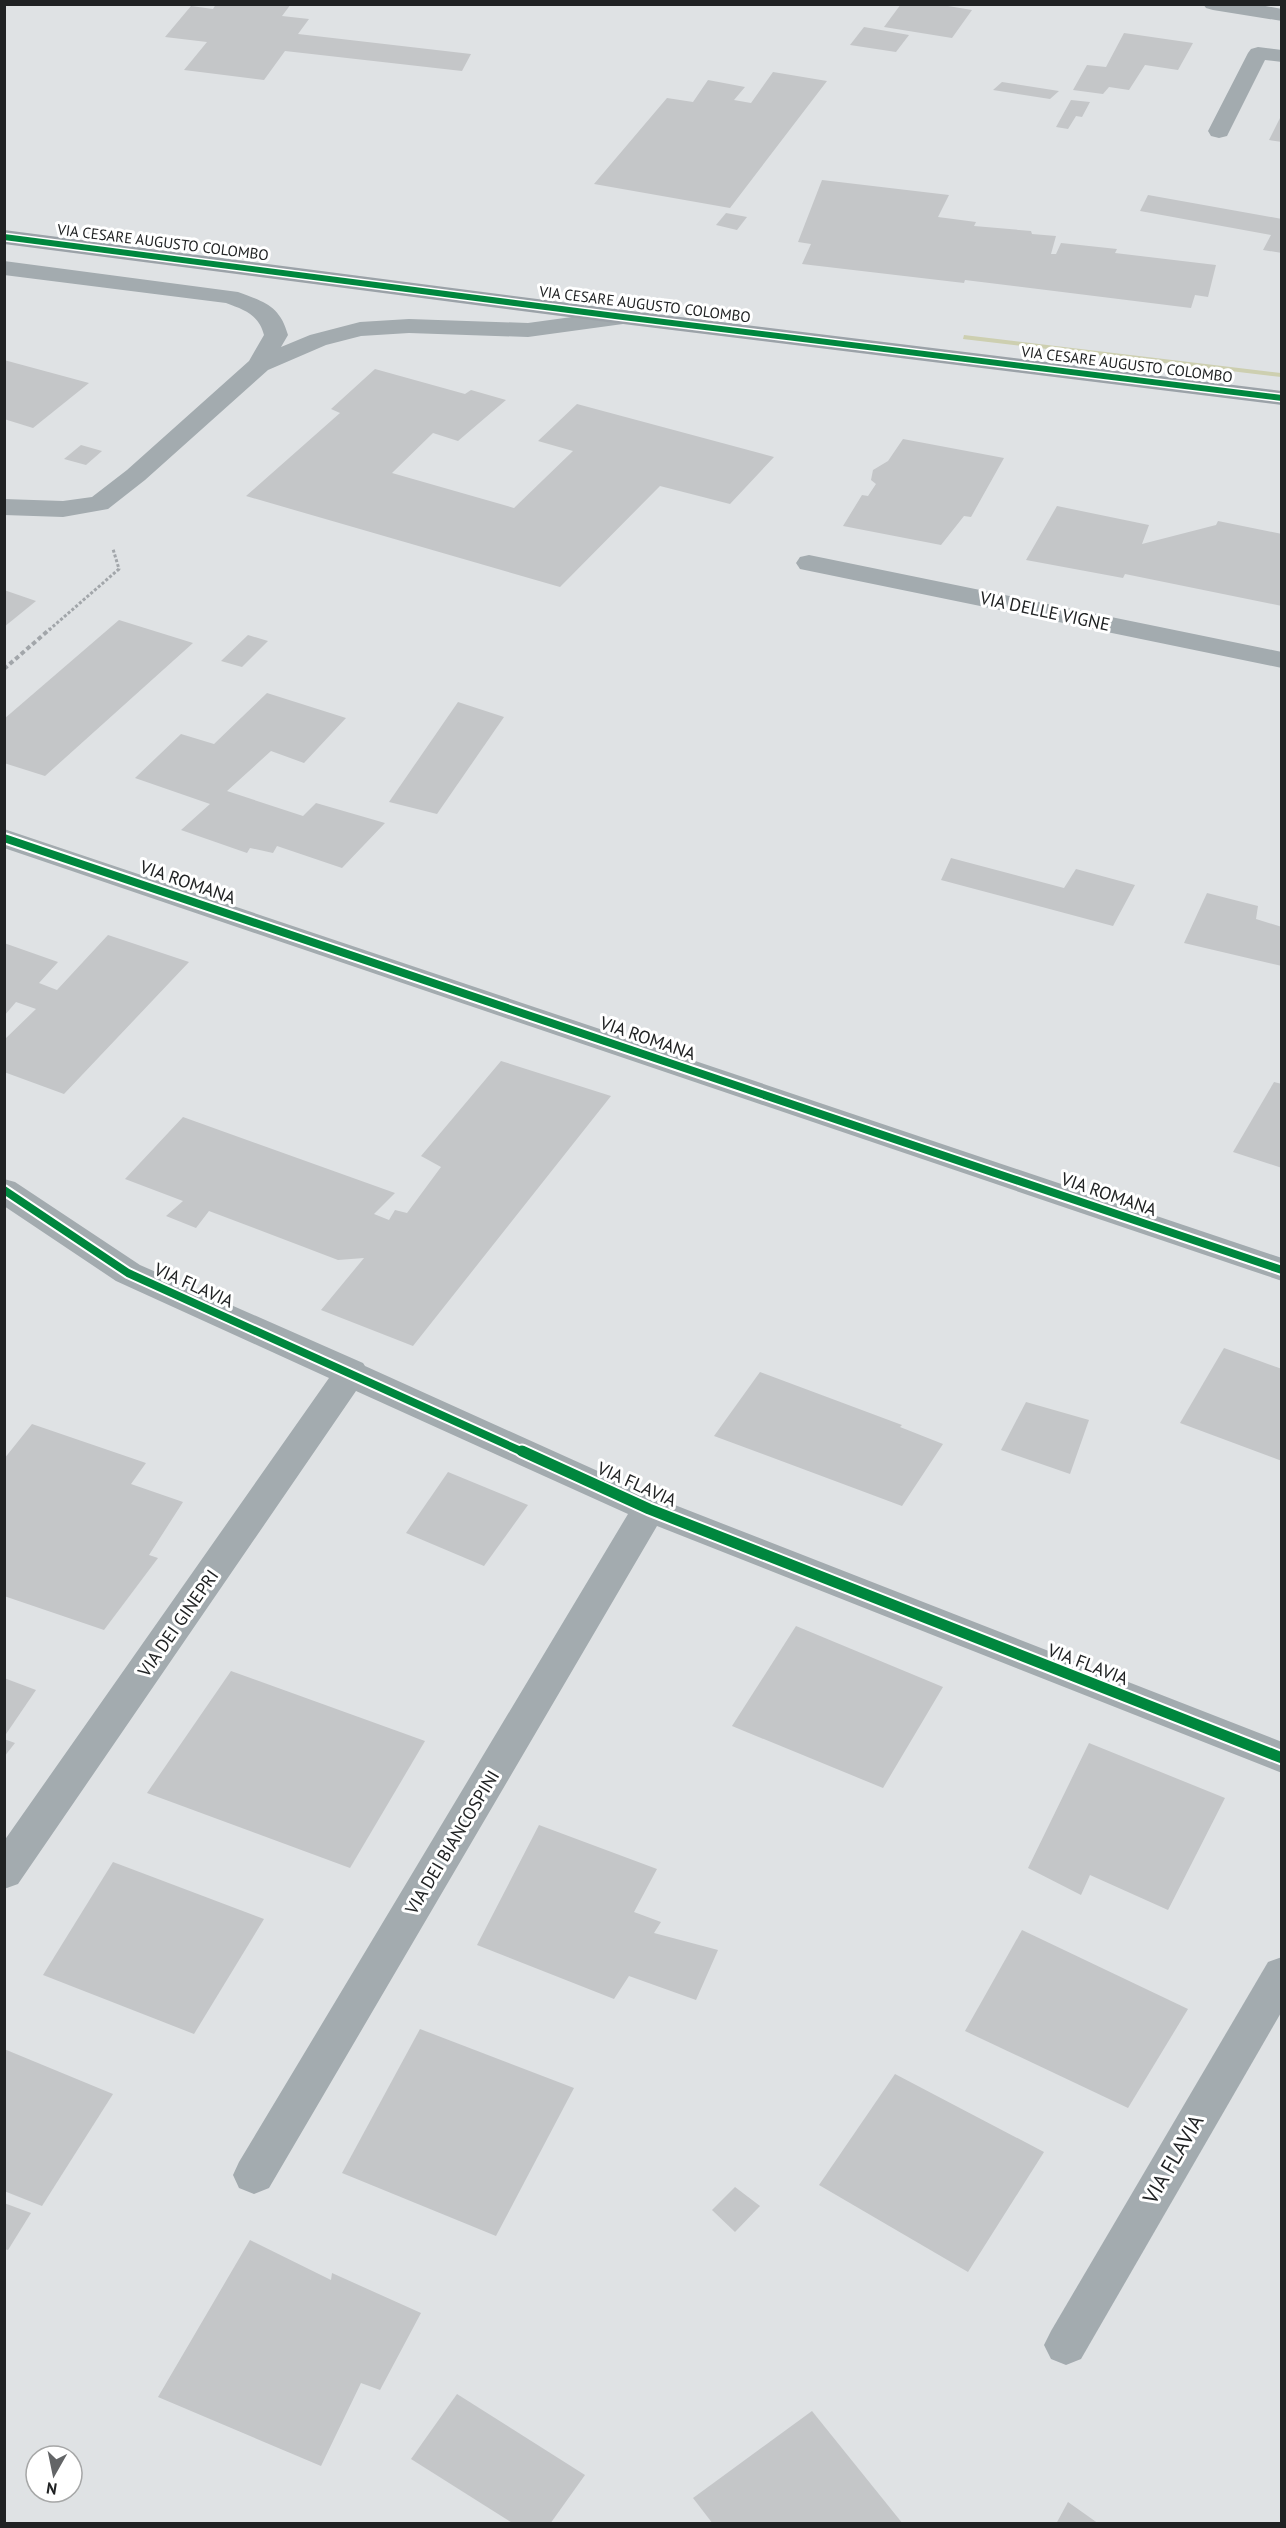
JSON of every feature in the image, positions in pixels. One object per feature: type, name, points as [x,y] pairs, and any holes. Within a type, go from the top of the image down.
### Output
[{"type":"main road","name":"VIA CESARE AUGUSTO COLOMBO","points":[[4,237],[622,317],[1281,398]]},
{"type":"street","points":[[1213,4],[1281,15]]},
{"type":"street","points":[[1219,132],[1258,52],[1281,56]]},
{"type":"street","name":"VIA CESARE AUGUSTO COLOMBO","points":[[4,268],[230,297],[255,306],[272,319],[276,335],[259,365],[136,476],[99,504],[63,509],[4,507]]},
{"type":"street","name":"VIA CESARE AUGUSTO COLOMBO","points":[[259,365],[318,340],[360,329],[409,326],[528,330],[622,317]]},
{"type":"street","name":"VIA DELLE VIGNE","points":[[809,563],[1281,660]]},
{"type":"street","name":"VIA ROMANA","points":[[4,838],[1281,1269]]},
{"type":"street","name":"VIA FLAVIA","points":[[4,1190],[128,1273],[351,1372],[649,1509],[1281,1758]]},
{"type":"street","name":"VIA DEI GINEPRI","points":[[4,1873],[351,1372]]},
{"type":"street","name":"VIA DEI BIANCOSPINI","points":[[254,2175],[649,1509]]},
{"type":"street","name":"VIA FLAVIA","points":[[1066,2345],[1281,1974]]},
{"type":"path","points":[[4,669],[119,569],[99,504]]},
{"type":"green space","points":[[964,335],[1281,373],[1281,377],[963,339]]},
{"type":"building","points":[[216,4],[291,4],[282,16],[309,19],[298,34],[471,54],[462,71],[285,51],[264,80],[184,70],[207,42],[165,37],[191,6],[213,9]]},
{"type":"building","points":[[901,4],[936,4],[972,10],[952,38],[884,27]]},
{"type":"building","points":[[864,27],[909,35],[896,52],[850,45]]},
{"type":"building","points":[[1124,33],[1193,43],[1178,70],[1145,65],[1129,90],[1109,87],[1103,94],[1073,90],[1087,65],[1106,67]]},
{"type":"building","points":[[773,72],[827,81],[730,208],[594,184],[667,98],[693,102],[708,80],[745,87],[734,100],[751,103]]},
{"type":"building","points":[[1002,82],[1059,91],[1050,99],[993,90]]},
{"type":"building","points":[[1071,100],[1090,102],[1082,117],[1076,116],[1068,129],[1056,127]]},
{"type":"building","points":[[1282,114],[1282,142],[1269,140]]},
{"type":"building","points":[[822,180],[949,195],[938,217],[976,222],[974,226],[1031,231],[1032,234],[1056,236],[1051,254],[1056,254],[1061,243],[1117,249],[1115,253],[1216,265],[1208,297],[1195,295],[1191,308],[965,280],[964,283],[802,264],[811,244],[798,242]]},
{"type":"building","points":[[1148,195],[1282,219],[1282,253],[1263,250],[1271,235],[1140,211]]},
{"type":"building","points":[[726,213],[747,217],[737,230],[716,225]]},
{"type":"building","points":[[4,360],[89,383],[33,428],[4,419]]},
{"type":"building","points":[[375,369],[465,394],[471,390],[506,400],[458,441],[433,433],[392,473],[514,508],[573,451],[538,441],[577,404],[774,457],[730,504],[660,486],[560,587],[246,496],[340,413],[331,409]]},
{"type":"building","points":[[903,439],[1004,458],[971,517],[964,516],[941,545],[843,526],[862,495],[868,496],[876,484],[871,480],[873,470],[888,461]]},
{"type":"building","points":[[81,445],[102,451],[86,465],[64,459]]},
{"type":"building","points":[[1057,506],[1149,525],[1142,544],[1216,525],[1218,521],[1282,534],[1282,606],[1125,574],[1123,578],[1026,560]]},
{"type":"building","points":[[4,590],[36,601],[4,627]]},
{"type":"building","points":[[119,620],[193,643],[45,776],[4,763],[4,719]]},
{"type":"building","points":[[248,635],[268,641],[242,667],[221,661]]},
{"type":"building","points":[[267,693],[346,718],[304,763],[271,751],[227,791],[303,816],[316,803],[385,823],[342,868],[277,846],[273,853],[250,848],[247,853],[181,830],[210,804],[135,778],[181,734],[214,744]]},
{"type":"building","points":[[458,702],[504,717],[437,814],[389,802]]},
{"type":"building","points":[[951,858],[1064,888],[1076,869],[1135,885],[1113,926],[941,880]]},
{"type":"building","points":[[1207,893],[1258,906],[1256,919],[1282,927],[1282,966],[1184,943]]},
{"type":"building","points":[[108,935],[189,962],[64,1094],[4,1072],[4,1040],[36,1009],[16,1002],[4,1016],[4,943],[58,962],[39,983],[57,990]]},
{"type":"building","points":[[501,1061],[611,1096],[413,1346],[321,1310],[364,1258],[338,1260],[209,1211],[196,1228],[166,1216],[183,1201],[125,1179],[183,1117],[395,1193],[374,1214],[389,1220],[395,1210],[407,1213],[441,1167],[421,1156]]},
{"type":"building","points":[[1274,1082],[1282,1084],[1282,1168],[1233,1152]]},
{"type":"building","points":[[1224,1348],[1282,1369],[1282,1461],[1180,1423]]},
{"type":"building","points":[[760,1372],[902,1425],[900,1427],[943,1444],[902,1506],[714,1436]]},
{"type":"building","points":[[1026,1402],[1089,1420],[1070,1474],[1001,1450]]},
{"type":"building","points":[[32,1424],[146,1463],[131,1484],[183,1502],[149,1555],[158,1558],[104,1630],[4,1596],[4,1459]]},
{"type":"building","points":[[448,1472],[528,1505],[484,1566],[406,1533]]},
{"type":"building","points":[[796,1626],[943,1687],[883,1788],[732,1726]]},
{"type":"building","points":[[231,1671],[425,1741],[350,1868],[147,1793]]},
{"type":"building","points":[[4,1678],[36,1690],[4,1737]]},
{"type":"building","points":[[4,1739],[15,1743],[4,1757]]},
{"type":"building","points":[[1089,1743],[1225,1798],[1168,1910],[1090,1875],[1081,1895],[1028,1868]]},
{"type":"building","points":[[539,1825],[657,1869],[634,1912],[661,1922],[654,1933],[718,1950],[696,2000],[629,1976],[614,1999],[477,1945]]},
{"type":"building","points":[[113,1862],[264,1919],[194,2034],[43,1975]]},
{"type":"building","points":[[1022,1930],[1188,2009],[1128,2108],[965,2031]]},
{"type":"building","points":[[420,2029],[574,2088],[496,2236],[342,2173]]},
{"type":"building","points":[[4,2049],[113,2094],[42,2206],[4,2191]]},
{"type":"building","points":[[895,2074],[1044,2152],[968,2272],[819,2185]]},
{"type":"building","points":[[735,2187],[760,2206],[735,2232],[712,2210]]},
{"type":"building","points":[[4,2203],[31,2213],[8,2250],[4,2249]]},
{"type":"building","points":[[250,2240],[331,2280],[332,2273],[421,2313],[380,2390],[361,2383],[321,2466],[158,2397]]},
{"type":"building","points":[[457,2394],[585,2475],[550,2524],[514,2524],[411,2459]]},
{"type":"building","points":[[812,2411],[903,2524],[713,2524],[693,2498]]},
{"type":"building","points":[[1068,2502],[1099,2524],[1056,2524]]},
{"type":"cycle path","points":[[4,237],[623,317],[1282,398]]},
{"type":"cycle path","points":[[4,838],[1282,1270]]},
{"type":"cycle path","points":[[4,1190],[128,1273],[649,1509],[1282,1758]]}]
